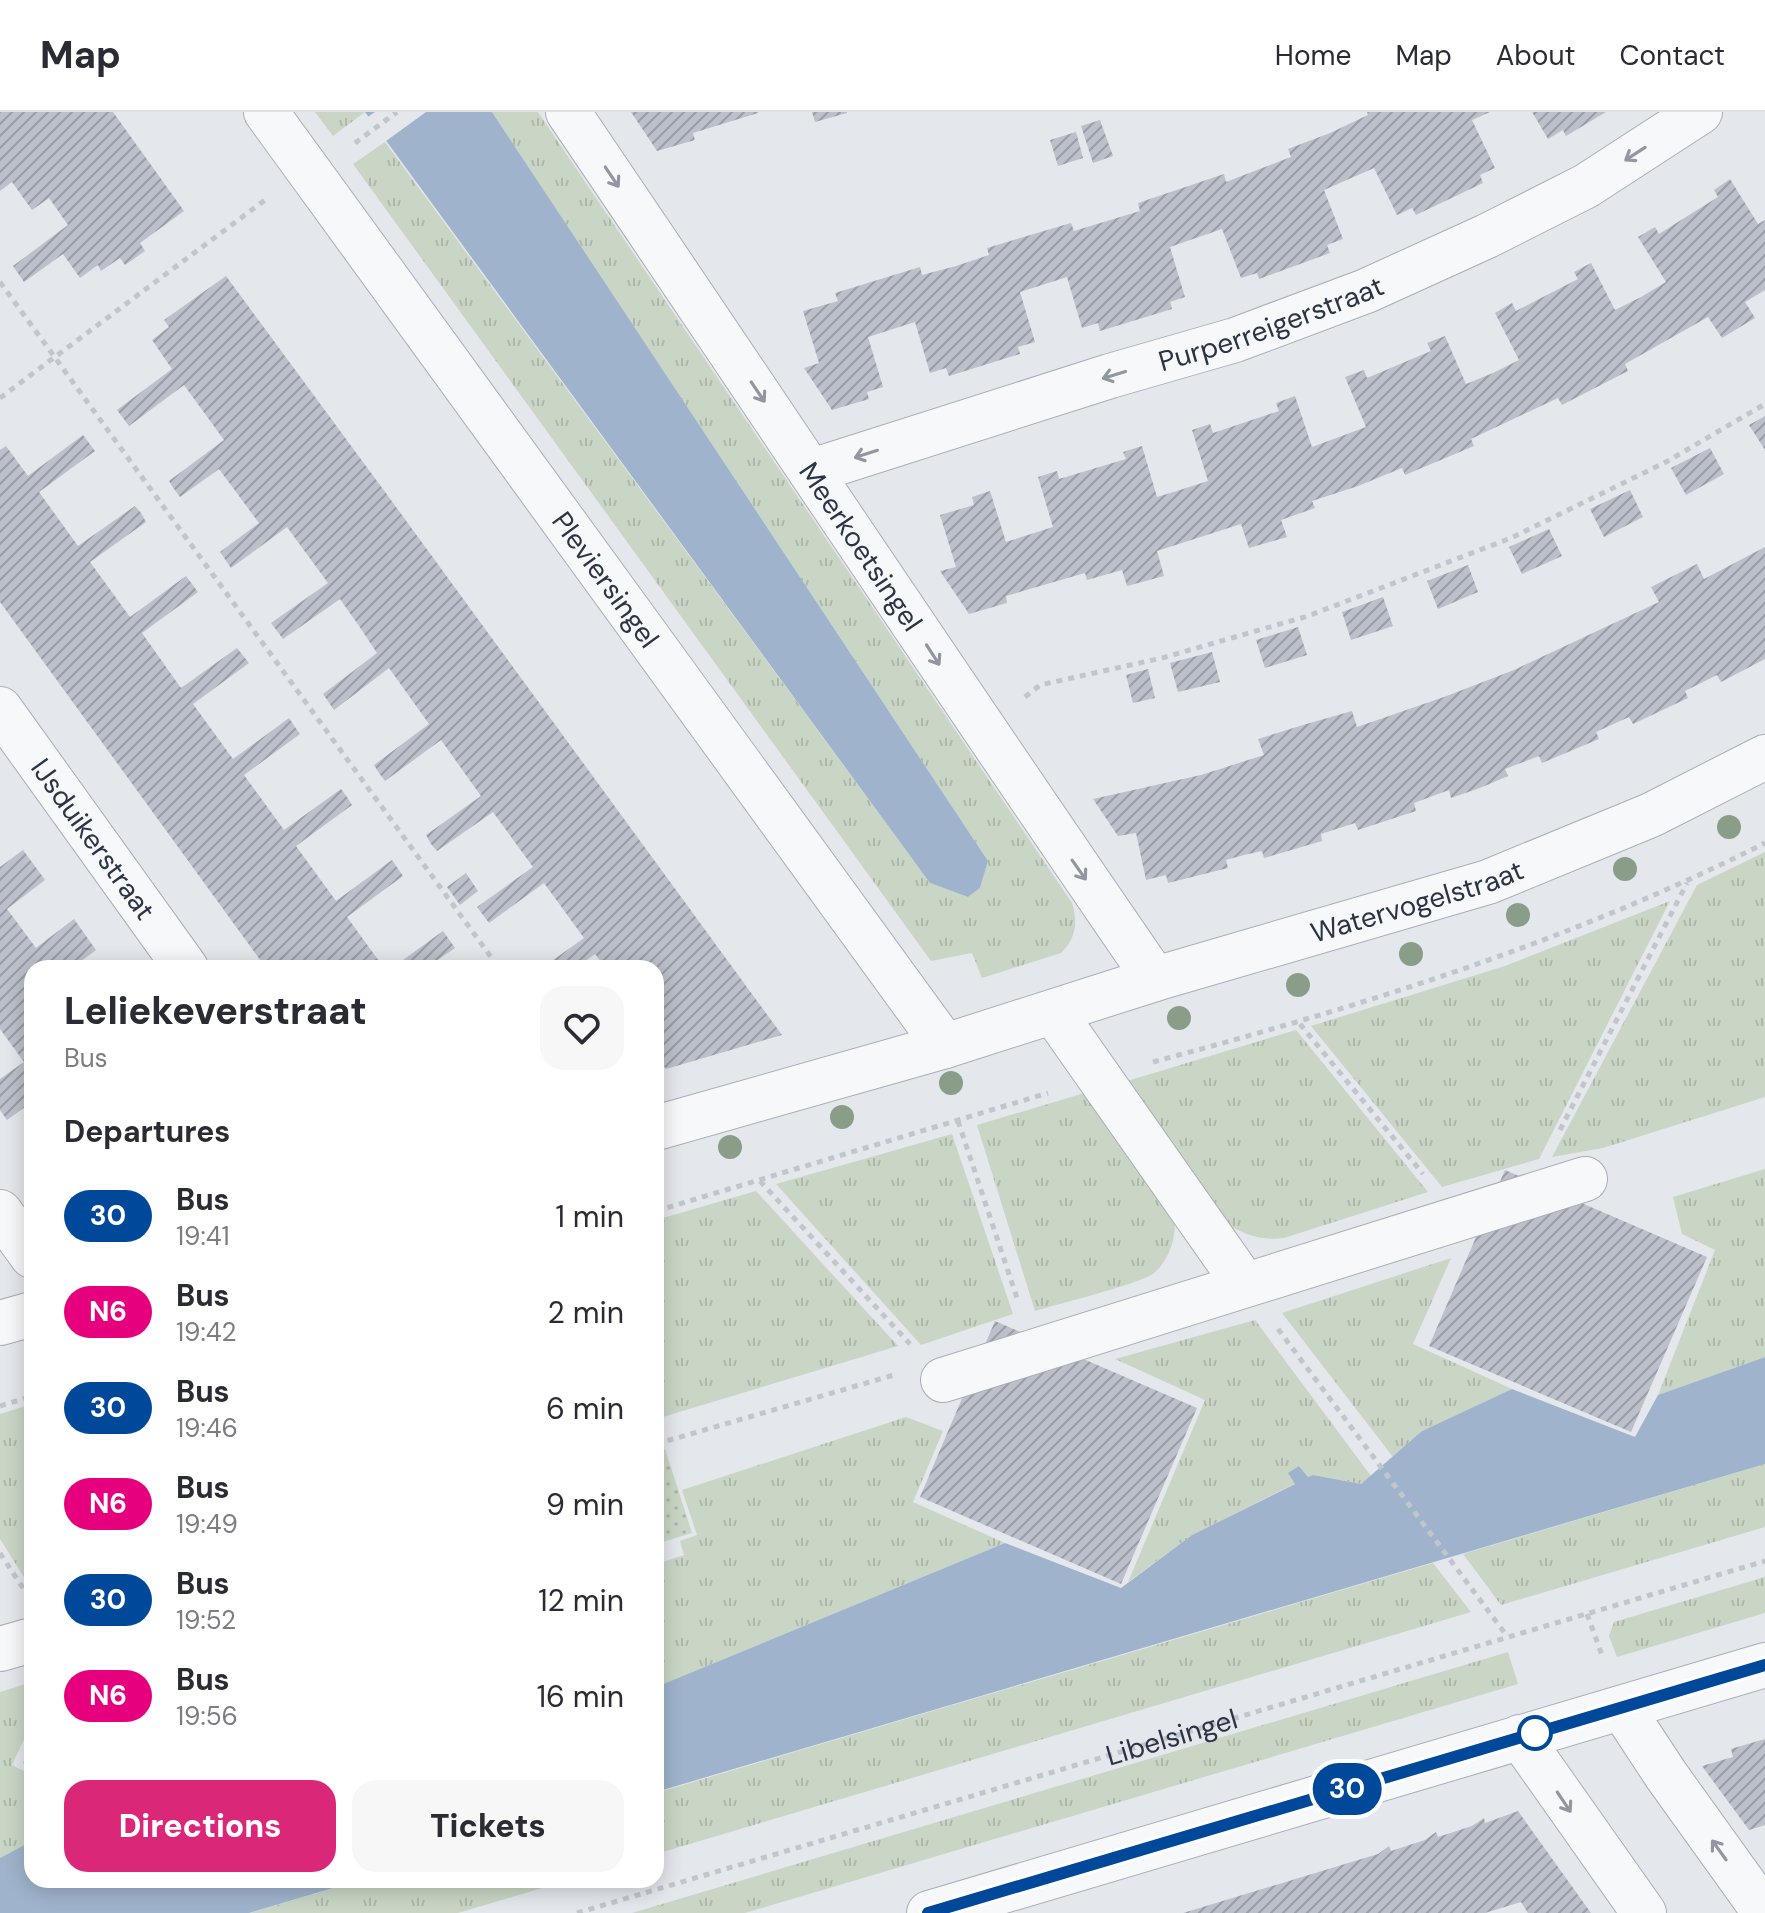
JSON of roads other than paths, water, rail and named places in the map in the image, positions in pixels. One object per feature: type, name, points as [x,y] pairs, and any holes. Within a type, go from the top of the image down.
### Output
[{"type":"street","name":"Pleviersingel","points":[[266,112],[945,1046]]},
{"type":"street","name":"Meerkoetsingel","points":[[568,112],[812,471],[983,730],[1155,979]]},
{"type":"street","name":"Purperreigerstraat","points":[[812,471],[1110,376],[1235,340],[1366,291],[1487,236],[1586,186],[1700,112]]},
{"type":"street","name":"IJsduikerstraat","points":[[0,709],[180,960]]},
{"type":"street","name":"Watervogelstraat","points":[[664,1126],[945,1046],[1155,979],[1488,882],[1651,815],[1765,757]]},
{"type":"street","points":[[1054,1013],[1245,1285]]},
{"type":"street","points":[[943,1380],[1585,1179]]},
{"type":"street","points":[[0,1212],[24,1245]]},
{"type":"street","points":[[0,1323],[24,1316]]},
{"type":"street","points":[[0,1649],[24,1642]]},
{"type":"street","points":[[929,1913],[1765,1665]]},
{"type":"street","points":[[1622,1708],[1765,1913]]},
{"type":"street","points":[[1520,1737],[1644,1913]]},
{"type":"water","points":[[365,112],[492,112],[988,861],[980,888],[968,897],[930,883]]},
{"type":"water","points":[[1765,1357],[1765,1464],[664,1790],[664,1684],[1005,1543],[1121,1588],[1192,1535],[1295,1484],[1288,1473],[1299,1466],[1308,1477],[1313,1475],[1361,1484],[1422,1431],[1512,1389],[1635,1437],[1658,1395]]},
{"type":"water","points":[[24,1845],[24,1888],[333,1888],[249,1913],[0,1913],[0,1858]]}]
